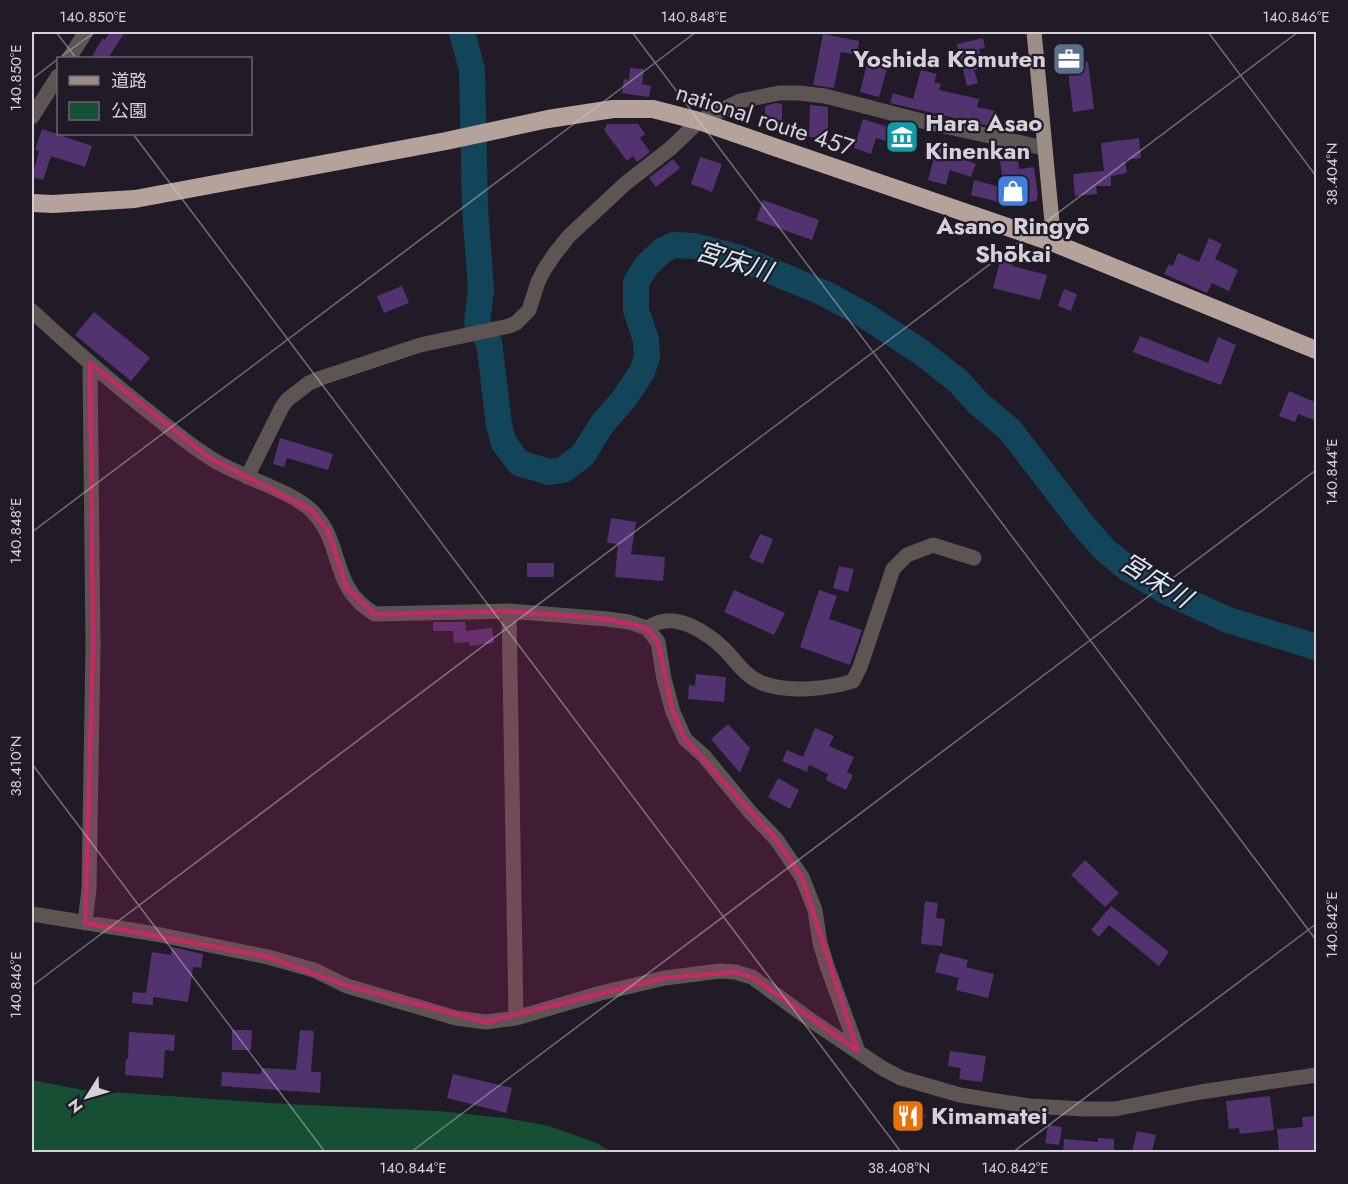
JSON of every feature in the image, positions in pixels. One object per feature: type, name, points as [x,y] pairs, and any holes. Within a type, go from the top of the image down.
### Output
[{"type":"highway","name":"national route 457","points":[[32,203],[135,200],[509,127],[613,109],[653,110],[699,121],[1054,243],[1317,350]]},
{"type":"main road","points":[[1035,32],[1054,243]]},
{"type":"street","points":[[70,57],[86,32]]},
{"type":"street","points":[[32,117],[57,78]]},
{"type":"street","points":[[247,477],[287,399],[309,383],[436,340],[516,323],[529,310],[544,270],[569,236],[626,183],[671,148],[699,121],[740,101],[779,93],[825,96],[922,121],[1044,148]]},
{"type":"street","points":[[32,311],[90,363],[202,452],[312,510],[328,531],[347,588],[357,601],[375,614],[509,611],[618,621],[647,628],[658,642],[664,679],[673,712],[686,739],[704,756],[751,813],[776,839],[802,877],[815,910],[820,943],[827,966],[858,1051]]},
{"type":"street","points":[[85,923],[89,889],[93,646],[90,363]]},
{"type":"street","points":[[647,628],[660,622],[676,622],[701,630],[723,648],[738,667],[762,683],[780,688],[836,687],[853,681],[860,667],[893,570],[907,555],[933,545],[974,558]]},
{"type":"street","points":[[509,611],[516,1017]]},
{"type":"street","points":[[32,914],[156,934],[268,957],[314,970],[347,986],[456,1018],[486,1022],[516,1017],[656,980],[682,975],[735,972],[752,977],[901,1078],[983,1100],[1029,1106],[1085,1110],[1115,1109],[1200,1092],[1317,1075]]},
{"type":"highlighted area","points":[[90,363],[210,458],[312,510],[328,531],[347,588],[375,614],[509,611],[607,619],[647,628],[658,642],[673,712],[685,739],[776,839],[802,877],[858,1051],[752,977],[735,972],[665,978],[486,1022],[347,986],[268,957],[85,923],[93,646]]},
{"type":"green space","points":[[32,1080],[82,1090],[285,1104],[439,1111],[505,1118],[549,1126],[597,1143],[611,1152],[32,1152]]},
{"type":"building","points":[[110,32],[125,32],[109,57],[92,57],[103,38],[105,40]]},
{"type":"building","points":[[823,34],[859,41],[857,55],[841,52],[834,88],[813,85]]},
{"type":"building","points":[[983,38],[985,48],[979,49],[983,68],[974,70],[978,83],[967,86],[957,44]]},
{"type":"building","points":[[1088,62],[1094,109],[1073,112],[1067,64]]},
{"type":"building","points":[[867,64],[887,69],[879,97],[860,92]]},
{"type":"building","points":[[630,68],[644,69],[642,84],[651,86],[649,97],[622,93],[624,79],[629,80]]},
{"type":"building","points":[[921,70],[937,74],[934,82],[941,84],[939,90],[979,99],[977,107],[995,111],[989,126],[890,103],[893,93],[913,99]]},
{"type":"building","points":[[782,104],[782,122],[765,121],[765,106]]},
{"type":"building","points":[[810,105],[828,107],[828,137],[809,137]]},
{"type":"building","points":[[863,119],[894,129],[895,124],[917,130],[912,148],[876,138],[871,154],[854,148]]},
{"type":"building","points":[[607,124],[638,124],[645,134],[640,138],[650,152],[637,162],[633,156],[627,161],[604,130]]},
{"type":"building","points":[[42,129],[92,146],[85,167],[51,156],[43,180],[32,177],[39,151],[35,150]]},
{"type":"building","points":[[1139,138],[1141,158],[1125,160],[1127,173],[1111,176],[1111,186],[1096,186],[1097,194],[1075,196],[1073,174],[1104,171],[1101,143]]},
{"type":"building","points":[[937,147],[955,152],[954,155],[976,164],[971,177],[950,170],[946,185],[928,180]]},
{"type":"building","points":[[1017,152],[1019,169],[1034,167],[1038,196],[1036,201],[1006,204],[971,195],[974,180],[1004,188],[999,154]]},
{"type":"building","points":[[700,157],[722,164],[712,192],[691,184]]},
{"type":"building","points":[[673,159],[680,168],[656,187],[649,178]]},
{"type":"building","points":[[763,200],[819,220],[812,240],[756,220]]},
{"type":"building","points":[[1209,238],[1222,244],[1215,259],[1238,270],[1229,291],[1212,283],[1207,293],[1164,274],[1169,264],[1173,266],[1178,253],[1199,262]]},
{"type":"building","points":[[1002,254],[1014,257],[1012,266],[1047,275],[1040,300],[993,288]]},
{"type":"building","points":[[402,286],[409,303],[384,313],[377,296]]},
{"type":"building","points":[[1064,289],[1077,294],[1071,311],[1058,306]]},
{"type":"building","points":[[94,312],[150,358],[131,381],[75,335]]},
{"type":"building","points":[[1140,336],[1208,363],[1218,337],[1236,345],[1221,385],[1133,352]]},
{"type":"building","points":[[1289,391],[1317,403],[1317,421],[1298,414],[1295,422],[1279,416]]},
{"type":"building","points":[[280,438],[333,454],[328,470],[287,458],[284,467],[273,464]]},
{"type":"building","points":[[611,518],[636,522],[631,554],[665,557],[663,581],[615,577],[618,544],[607,543]]},
{"type":"building","points":[[760,534],[773,539],[763,564],[749,558]]},
{"type":"building","points":[[527,563],[554,563],[554,577],[527,577]]},
{"type":"building","points":[[839,566],[854,569],[848,592],[833,588]]},
{"type":"building","points":[[734,590],[785,613],[774,635],[724,612]]},
{"type":"building","points":[[819,590],[837,596],[829,619],[862,630],[850,665],[800,647]]},
{"type":"building","points":[[433,622],[465,622],[466,631],[492,628],[494,643],[470,646],[469,642],[454,643],[453,631],[433,631]]},
{"type":"building","points":[[696,674],[726,677],[724,702],[688,699],[689,685],[695,686]]},
{"type":"building","points":[[728,724],[750,748],[740,773],[711,739]]},
{"type":"building","points":[[815,728],[834,736],[829,746],[854,757],[847,772],[853,775],[846,790],[826,780],[828,774],[809,765],[807,772],[782,761],[787,750],[803,757]]},
{"type":"building","points":[[778,778],[799,790],[790,809],[768,797]]},
{"type":"building","points":[[1085,860],[1119,893],[1105,907],[1071,875]]},
{"type":"building","points":[[925,901],[938,903],[936,918],[945,919],[942,946],[921,944]]},
{"type":"building","points":[[1111,906],[1169,952],[1159,966],[1109,925],[1099,937],[1091,930]]},
{"type":"building","points":[[172,947],[203,954],[201,968],[193,967],[188,1002],[153,997],[153,1005],[132,1003],[133,992],[146,993],[152,952],[171,955]]},
{"type":"building","points":[[940,953],[968,960],[966,967],[994,974],[988,998],[956,990],[959,978],[935,972]]},
{"type":"building","points":[[232,1030],[252,1030],[251,1050],[232,1050]]},
{"type":"building","points":[[300,1030],[314,1031],[311,1072],[321,1072],[320,1093],[221,1086],[222,1072],[261,1074],[262,1068],[296,1070]]},
{"type":"building","points":[[129,1032],[175,1035],[174,1051],[165,1050],[163,1078],[125,1075]]},
{"type":"building","points":[[950,1051],[986,1056],[982,1082],[959,1079],[961,1068],[948,1066]]},
{"type":"building","points":[[453,1074],[512,1088],[506,1113],[447,1098]]},
{"type":"building","points":[[1270,1096],[1274,1130],[1240,1134],[1239,1128],[1229,1129],[1226,1101]]},
{"type":"building","points":[[898,1104],[926,1115],[919,1132],[891,1121]]},
{"type":"building","points":[[1317,1116],[1317,1152],[1279,1152],[1277,1129],[1303,1127],[1302,1117]]},
{"type":"building","points":[[1048,1125],[1062,1127],[1059,1145],[1045,1143]]},
{"type":"building","points":[[1137,1131],[1156,1135],[1152,1152],[1132,1152]]},
{"type":"building","points":[[1098,1138],[1114,1139],[1114,1152],[1063,1152],[1064,1139],[1098,1142]]},
{"type":"waterway","name":"宮床川","points":[[462,32],[472,70],[475,208],[481,289],[477,323],[489,342],[499,425],[504,443],[519,463],[549,472],[563,470],[583,455],[602,424],[624,399],[642,372],[647,357],[646,340],[636,310],[636,282],[647,265],[663,250],[674,245],[694,246],[737,257],[826,294],[866,316],[921,352],[958,381],[979,404],[1010,430],[1082,524],[1105,550],[1127,568],[1169,593],[1228,620],[1316,647]]},
{"type":"place","name":"Yoshida Kōmuten","points":[[1069,59]]},
{"type":"place","name":"Hara Asao Kinenkan","points":[[902,137]]},
{"type":"place","name":"Asano Ringyō Shōkai","points":[[1013,191]]},
{"type":"place","name":"Kimamatei","points":[[908,1116]]}]
